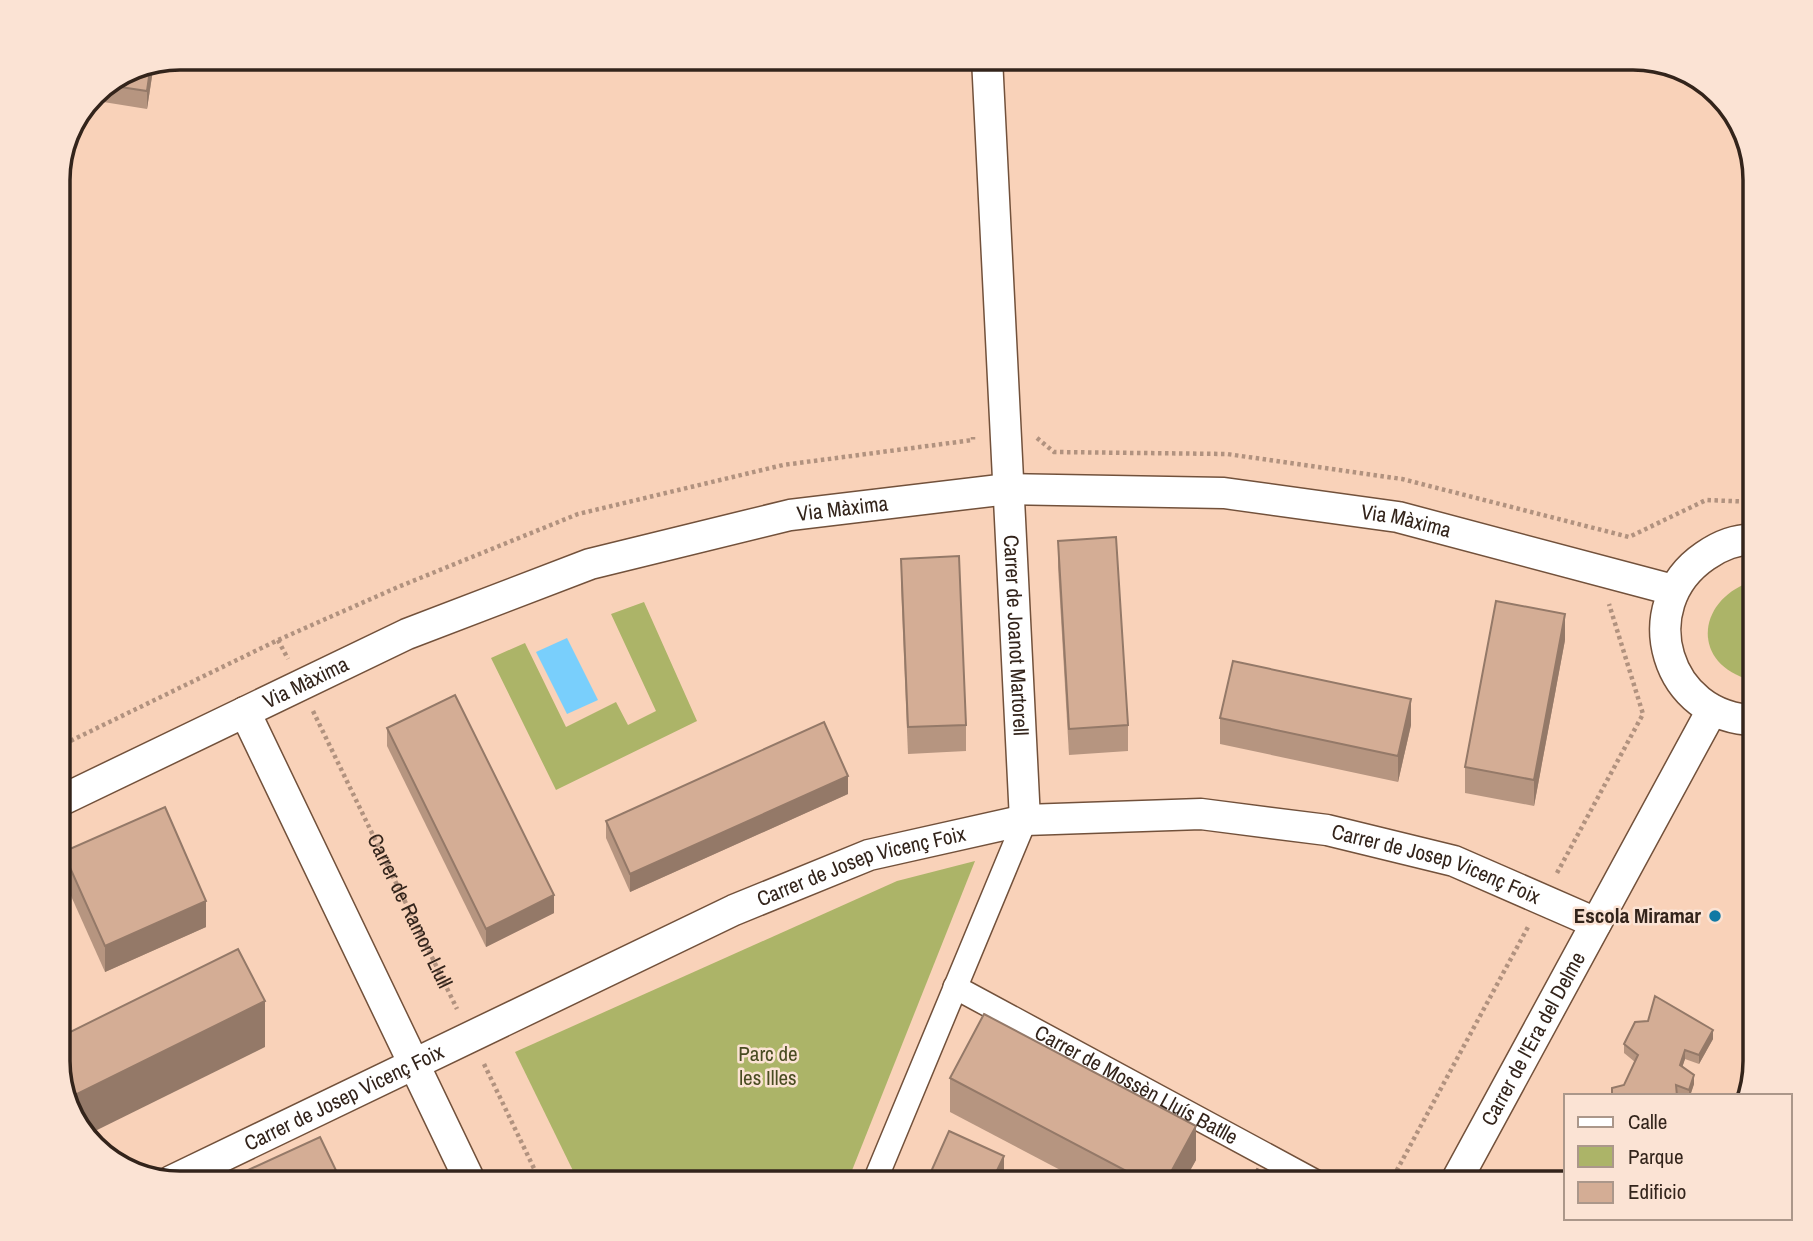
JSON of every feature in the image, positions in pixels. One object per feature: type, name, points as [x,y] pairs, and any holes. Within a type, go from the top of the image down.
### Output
[{"type":"street","name":"Carrer de Joanot Martorell","points":[[879,1171],[1025,820],[988,70]]},
{"type":"street","name":"Via Màxima","points":[[70,796],[407,634],[590,564],[790,515],[1008,489],[1224,493],[1398,517],[1673,590]]},
{"type":"street","points":[[1743,542],[1717,547],[1691,565],[1673,590],[1665,617],[1665,645],[1674,671],[1690,693],[1712,710],[1743,720]]},
{"type":"street","name":"Carrer de l'Era del Delme","points":[[1462,1171],[1712,710]]},
{"type":"street","points":[[244,712],[465,1171]]},
{"type":"street","name":"Carrer de Josep Vicenç Foix","points":[[192,1171],[734,910],[869,855],[1025,820],[1201,814],[1327,830],[1454,861],[1596,923]]},
{"type":"street","name":"Carrer de Mossèn Lluís Batlle","points":[[956,987],[1296,1171]]},
{"type":"path","name":"Carrer de Ramon Llull","points":[[278,640],[535,1171]]},
{"type":"green space","points":[[1743,586],[1743,677],[1718,661],[1710,648],[1708,633],[1711,618],[1719,604],[1732,591]]},
{"type":"green space","points":[[644,602],[697,721],[556,790],[491,658],[525,643],[566,727],[616,702],[628,725],[656,711],[611,614]]},
{"type":"green space","name":"Parc de les Illes","points":[[975,861],[852,1171],[573,1171],[515,1052],[897,881]]},
{"type":"water","points":[[567,638],[598,700],[567,714],[536,652]]},
{"type":"building","points":[[149,75],[147,91],[122,87]]},
{"type":"building","points":[[1116,537],[1128,725],[1069,729],[1058,541]]},
{"type":"building","points":[[959,556],[966,725],[908,727],[901,559]]},
{"type":"building","points":[[1496,601],[1565,614],[1534,780],[1465,767]]},
{"type":"building","points":[[1233,661],[1411,699],[1398,756],[1220,718]]},
{"type":"building","points":[[455,695],[554,895],[486,929],[387,728]]},
{"type":"building","points":[[824,722],[848,776],[630,874],[606,821]]},
{"type":"building","points":[[165,807],[206,901],[105,946],[70,868],[70,849]]},
{"type":"building","points":[[238,949],[265,1001],[76,1095],[70,1068],[70,1032]]},
{"type":"building","points":[[1655,996],[1713,1030],[1699,1055],[1685,1050],[1680,1065],[1694,1075],[1689,1090],[1676,1085],[1677,1094],[1612,1094],[1612,1088],[1624,1085],[1638,1055],[1624,1044],[1635,1022],[1648,1021]]},
{"type":"building","points":[[984,1014],[1196,1126],[1172,1171],[1126,1171],[950,1078]]},
{"type":"building","points":[[949,1131],[1004,1156],[997,1171],[931,1171]]},
{"type":"building","points":[[320,1137],[336,1171],[246,1171]]},
{"type":"place","name":"Escola Miramar","points":[[1715,916]]}]
